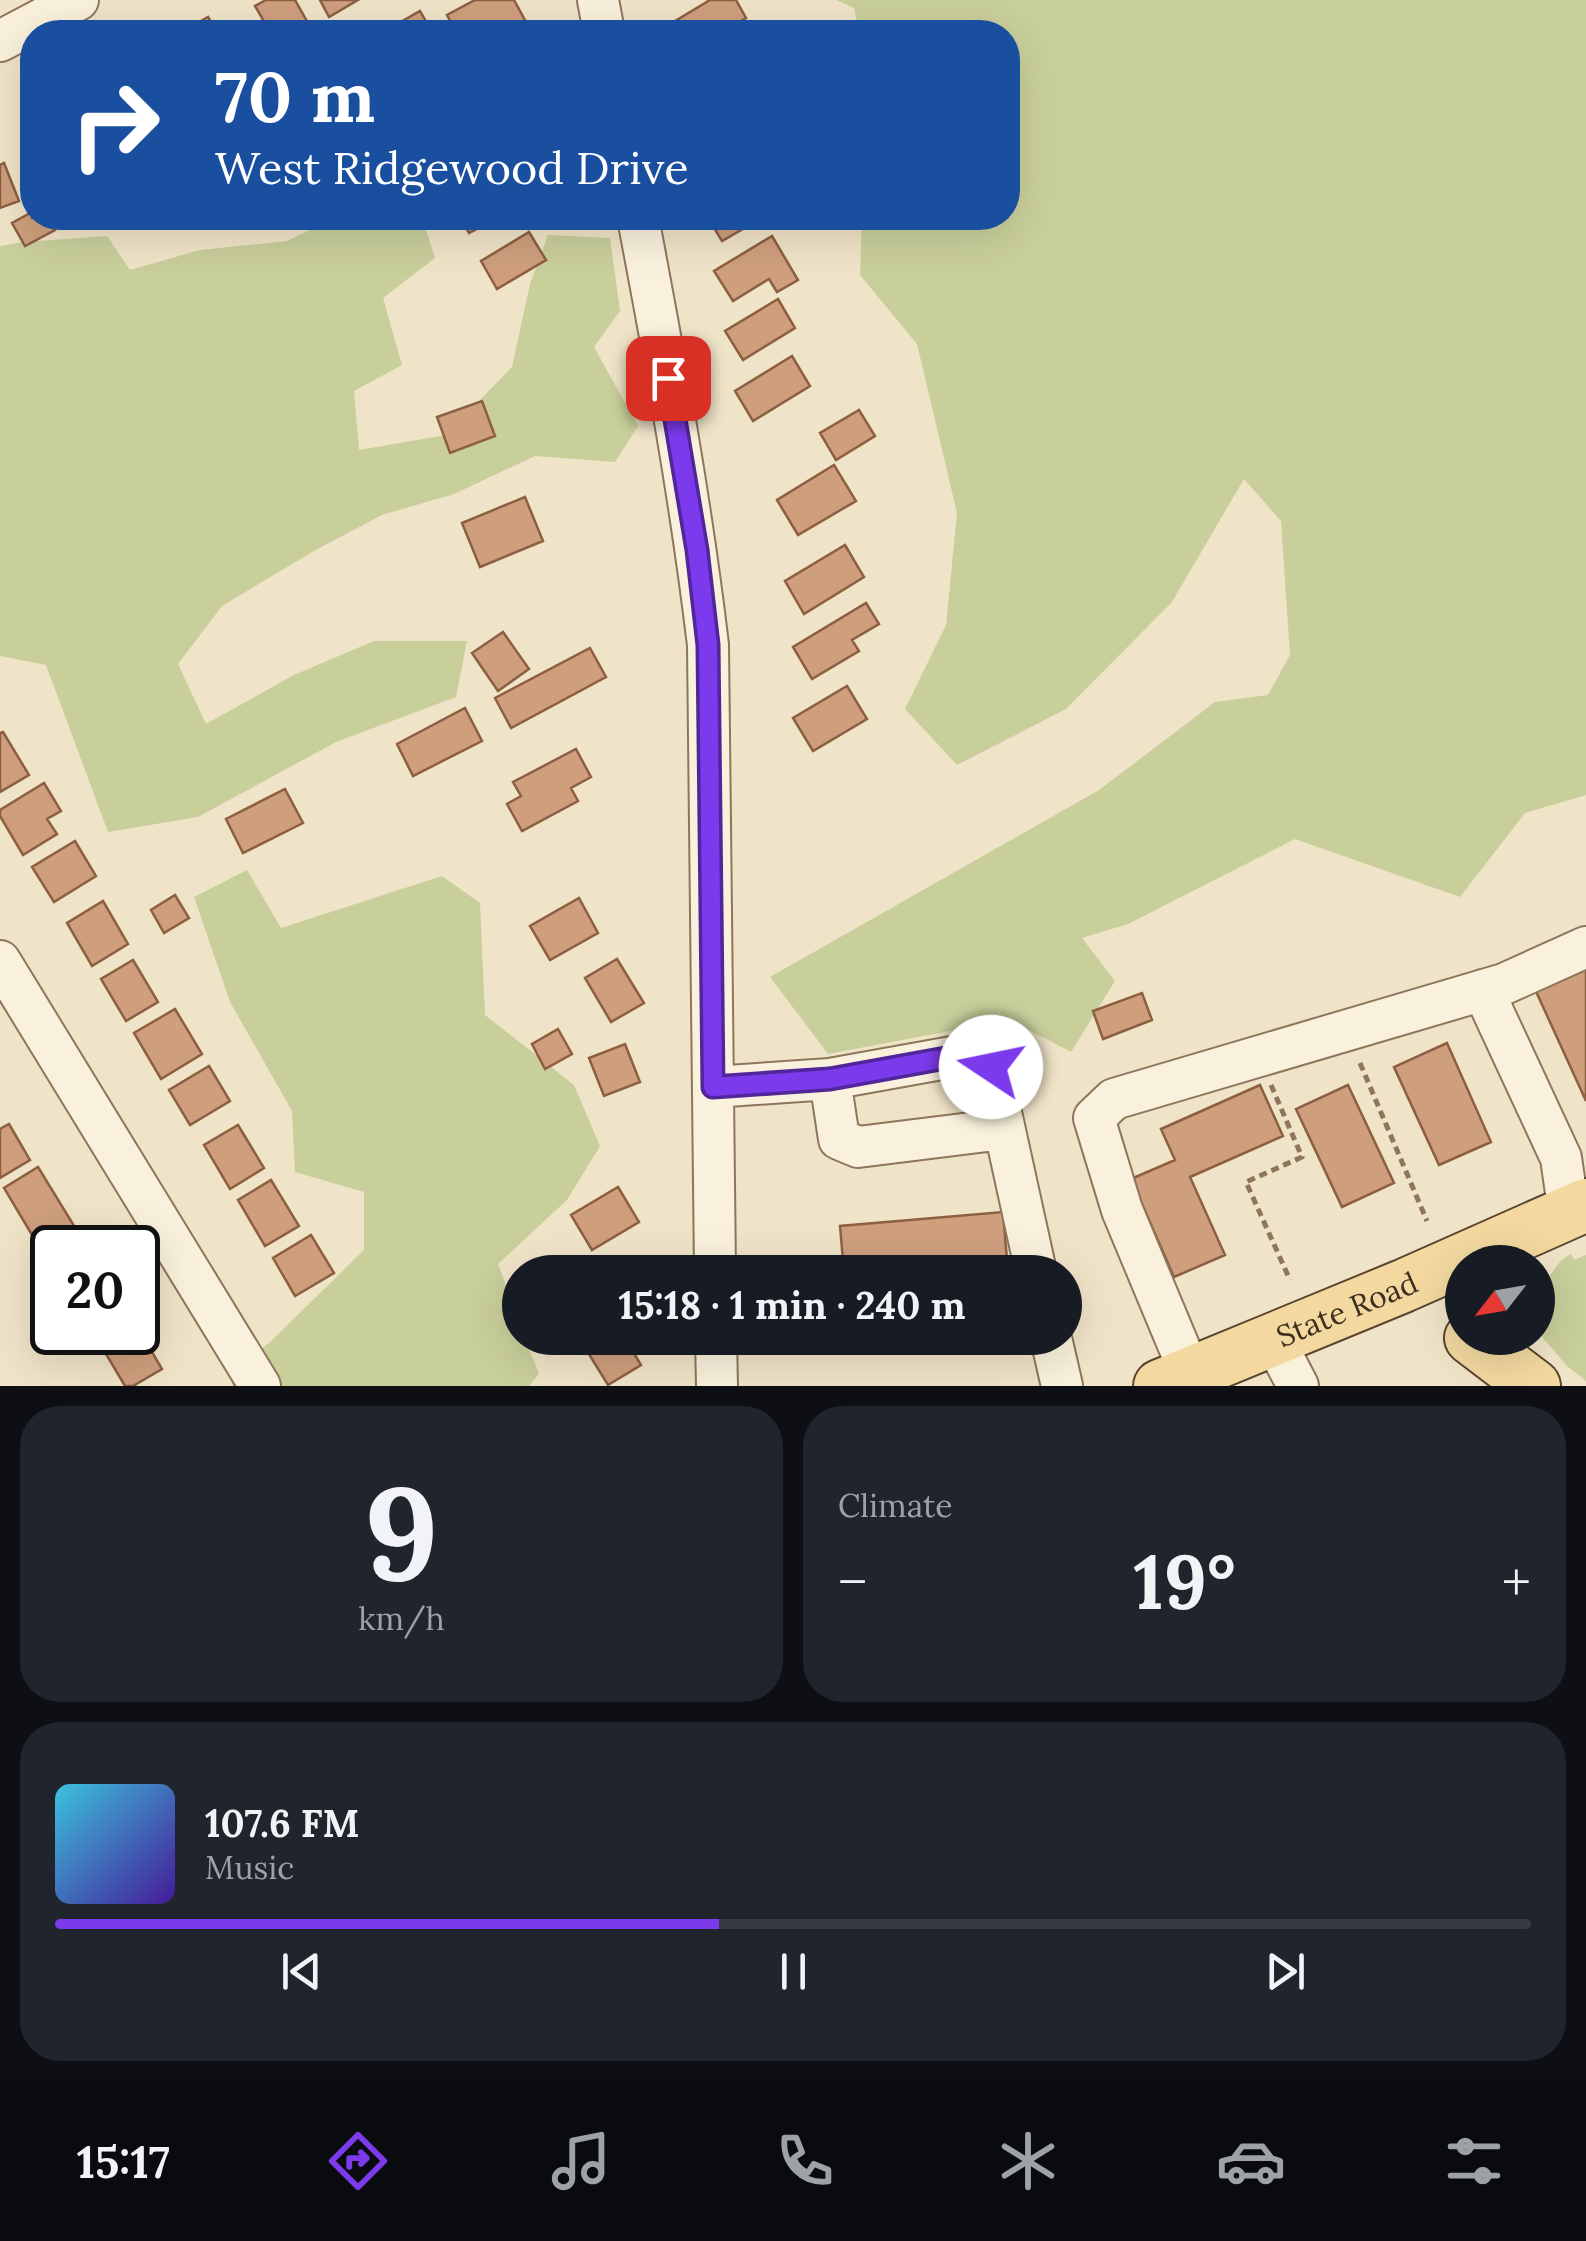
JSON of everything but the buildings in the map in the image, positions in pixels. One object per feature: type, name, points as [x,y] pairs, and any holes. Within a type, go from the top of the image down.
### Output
[{"type":"main road","name":"State Road","points":[[1175,1380],[1578,1209]]},
{"type":"main road","points":[[1403,1286],[1445,1318]]},
{"type":"main road","points":[[1493,1355],[1534,1386]]},
{"type":"street","points":[[39,20],[78,0]]},
{"type":"street","points":[[640,230],[682,454],[708,645],[715,1255]]},
{"type":"street","points":[[1175,1380],[1094,1118],[1114,1100],[1504,984],[1586,947]]},
{"type":"street","points":[[0,960],[260,1386]]},
{"type":"street","points":[[1483,990],[1561,1158],[1578,1209]]},
{"type":"street","points":[[713,1087],[830,1079],[968,1054],[991,1067],[1032,1255]]},
{"type":"street","points":[[830,1079],[839,1139],[858,1147],[1004,1129]]},
{"type":"street","points":[[1273,1338],[1298,1386]]},
{"type":"street","points":[[716,1355],[717,1386]]},
{"type":"street","points":[[1055,1355],[1062,1386]]},
{"type":"path","points":[[1346,1031],[1427,1221]]},
{"type":"path","points":[[1259,1056],[1302,1157],[1246,1182],[1290,1280]]},
{"type":"green space","points":[[836,0],[1586,0],[1586,795],[1525,813],[1460,897],[1295,839],[1128,924],[1082,938],[1115,981],[1071,1052],[1009,1020],[828,1054],[770,977],[1099,790],[1215,702],[1268,695],[1290,655],[1281,521],[1244,479],[1172,602],[1066,709],[957,765],[905,709],[946,625],[957,513],[917,344],[860,275],[862,230],[1020,230],[1020,20],[856,20],[854,8]]},
{"type":"green space","points":[[309,230],[426,230],[435,258],[383,298],[402,365],[354,391],[359,450],[446,435],[512,367],[530,284],[548,235],[610,238],[620,311],[594,347],[638,426],[615,462],[535,456],[454,494],[382,515],[222,606],[178,664],[206,724],[294,675],[374,641],[467,641],[456,697],[336,742],[198,817],[108,832],[46,665],[0,656],[0,246],[107,236],[130,270],[200,250],[287,241]]},
{"type":"green space","points":[[247,870],[281,928],[442,876],[480,903],[485,1015],[574,1085],[600,1146],[567,1200],[508,1255],[502,1255],[498,1264],[502,1275],[502,1355],[532,1355],[539,1374],[529,1386],[233,1386],[228,1374],[269,1343],[364,1250],[364,1192],[295,1172],[292,1111],[230,1002],[194,897]]},
{"type":"green space","points":[[1571,1254],[1574,1260],[1586,1255],[1586,1381],[1555,1352],[1555,1270]]},
{"type":"route","points":[[668,378],[697,550],[708,645],[713,1087],[830,1079],[968,1054],[991,1067]]}]
